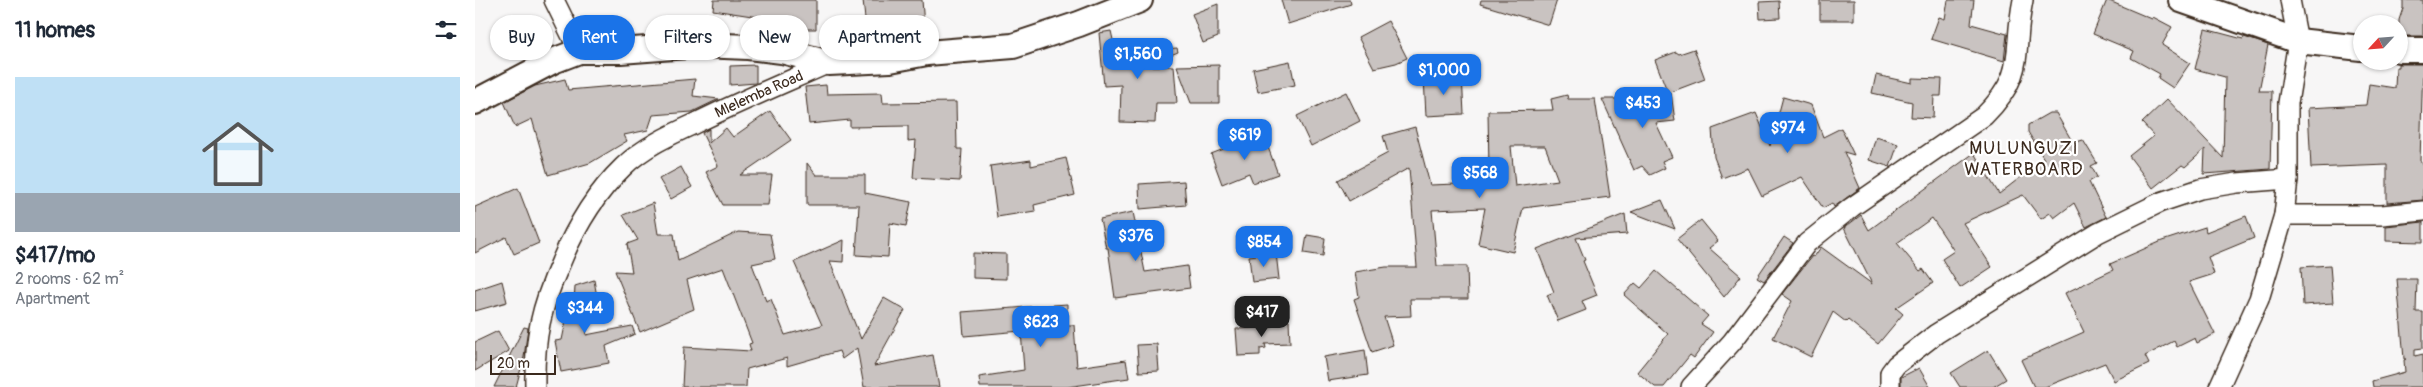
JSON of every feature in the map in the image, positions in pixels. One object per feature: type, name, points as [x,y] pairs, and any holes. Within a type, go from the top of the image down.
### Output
[{"type":"street","points":[[554,0],[563,18]]},
{"type":"street","name":"Mlelemba Road","points":[[535,387],[534,356],[538,326],[549,290],[582,218],[602,189],[624,166],[675,133],[829,63],[882,61],[927,54],[1013,46],[1079,24],[1140,0]]},
{"type":"street","points":[[1691,387],[1732,342],[1807,243],[1851,207],[1984,116],[1995,105],[2009,87],[2016,68],[2023,0]]},
{"type":"street","points":[[2181,0],[2298,41],[2353,47]]},
{"type":"street","points":[[2219,387],[2259,299],[2284,216],[2289,103],[2298,41],[2290,0]]},
{"type":"street","points":[[635,50],[701,45],[748,47],[781,51],[829,63]]},
{"type":"street","points":[[2408,50],[2423,50]]},
{"type":"street","points":[[475,102],[563,58]]},
{"type":"street","points":[[1890,387],[1889,374],[1896,365],[1936,334],[2098,233],[2161,202],[2200,189],[2237,183],[2287,179]]},
{"type":"street","points":[[2284,216],[2382,215],[2423,211]]},
{"type":"building","points":[[714,0],[816,0],[816,29],[809,29],[809,15],[746,15],[713,10]]},
{"type":"building","points":[[863,0],[922,0],[923,15],[865,15]]},
{"type":"building","points":[[1281,0],[1350,0],[1351,4],[1288,24]]},
{"type":"building","points":[[1481,0],[1557,0],[1549,25],[1480,4]]},
{"type":"building","points":[[1820,0],[1854,0],[1854,20],[1820,20]]},
{"type":"building","points":[[1948,0],[1974,0],[1971,24],[2007,34],[2004,61],[1931,39],[1939,17],[1945,19]]},
{"type":"building","points":[[2107,0],[2152,19],[2153,17],[2172,27],[2162,45],[2190,63],[2173,88],[2158,78],[2160,74],[2131,58],[2134,51],[2093,34]]},
{"type":"building","points":[[2403,0],[2423,0],[2423,36],[2408,36],[2408,15],[2401,15]]},
{"type":"building","points":[[1779,1],[1780,18],[1760,19],[1759,2]]},
{"type":"building","points":[[1218,4],[1218,37],[1203,43],[1192,14]]},
{"type":"building","points":[[1388,21],[1407,58],[1396,63],[1374,68],[1358,37]]},
{"type":"building","points":[[2205,29],[2243,39],[2244,37],[2268,45],[2259,91],[2272,91],[2270,169],[2204,174],[2205,149],[2185,167],[2182,165],[2153,188],[2129,156],[2154,136],[2142,123],[2167,99],[2223,158],[2225,77],[2195,69]]},
{"type":"building","points":[[1111,31],[1116,53],[1177,48],[1178,52],[1144,66],[1174,66],[1177,103],[1156,103],[1155,123],[1120,122],[1121,85],[1104,86],[1099,33]]},
{"type":"building","points":[[1694,49],[1705,79],[1668,93],[1655,60],[1676,52],[1679,54]]},
{"type":"building","points":[[1290,61],[1295,85],[1258,92],[1253,69]]},
{"type":"building","points":[[2408,64],[2423,64],[2420,161],[2423,162],[2423,200],[2387,203],[2387,165],[2311,168],[2308,108],[2366,105],[2369,84],[2395,88],[2396,70],[2408,70]]},
{"type":"building","points":[[756,65],[756,83],[730,85],[730,66]]},
{"type":"building","points":[[1219,65],[1219,103],[1191,103],[1177,66]]},
{"type":"building","points":[[1462,75],[1464,114],[1426,116],[1424,77]]},
{"type":"building","points":[[1876,75],[1912,83],[1912,78],[1942,79],[1941,96],[1934,96],[1933,118],[1911,117],[1912,102],[1872,93]]},
{"type":"building","points":[[565,79],[568,90],[695,79],[693,96],[719,99],[692,112],[653,115],[648,130],[624,135],[627,141],[590,163],[548,175],[532,119],[515,127],[504,102],[535,86]]},
{"type":"building","points":[[826,85],[827,94],[882,93],[883,103],[956,102],[957,149],[962,149],[960,181],[913,178],[916,140],[908,141],[908,126],[850,127],[850,120],[809,124],[805,87]]},
{"type":"building","points":[[1346,92],[1360,121],[1311,146],[1297,116]]},
{"type":"building","points":[[1671,93],[1675,121],[1656,123],[1672,157],[1662,161],[1665,168],[1650,175],[1642,166],[1634,170],[1602,99],[1629,99]]},
{"type":"building","points":[[1567,95],[1568,99],[1595,99],[1610,197],[1523,208],[1513,252],[1478,244],[1485,208],[1432,210],[1437,266],[1467,266],[1468,299],[1410,299],[1411,316],[1384,317],[1393,345],[1372,352],[1354,299],[1359,297],[1355,272],[1386,267],[1417,267],[1409,168],[1349,201],[1338,180],[1388,153],[1383,136],[1415,127],[1430,185],[1483,183],[1481,171],[1489,170],[1488,111],[1553,110],[1551,99]],"holes":[[[1511,146],[1545,146],[1558,180],[1515,186]]]},
{"type":"building","points":[[1783,97],[1811,105],[1823,137],[1841,128],[1854,155],[1844,152],[1860,188],[1834,207],[1832,203],[1823,208],[1802,177],[1762,196],[1748,168],[1722,178],[1714,157],[1712,129],[1756,113],[1770,146]]},
{"type":"building","points":[[770,111],[791,140],[740,175],[772,175],[768,205],[723,205],[706,172],[718,166],[702,133],[709,129],[709,143],[726,128],[733,137]]},
{"type":"building","points":[[2049,113],[2056,113],[2073,143],[2083,140],[2097,163],[2091,166],[2097,177],[2089,182],[2106,217],[2086,227],[2074,203],[2054,218],[2050,213],[2041,219],[2023,195],[1963,223],[1992,267],[1960,288],[1942,259],[1954,251],[1932,218],[1897,243],[1920,271],[1923,269],[1933,283],[1896,308],[1903,314],[1878,344],[1848,320],[1846,322],[1833,312],[1811,357],[1773,338],[1792,301],[1782,294],[1821,247],[1872,284],[1844,228],[1861,215],[1869,230],[1974,153],[1999,194],[2044,159],[2028,132],[2028,125]]},
{"type":"building","points":[[1263,134],[1278,174],[1253,183],[1249,173],[1222,184],[1211,154]]},
{"type":"building","points":[[1876,137],[1898,144],[1890,167],[1869,160]]},
{"type":"building","points":[[1066,158],[1075,195],[1034,205],[1035,211],[997,217],[990,166],[1031,160],[1031,166]]},
{"type":"building","points":[[807,163],[816,175],[865,175],[865,193],[911,202],[906,226],[890,223],[888,257],[856,255],[859,205],[807,205]]},
{"type":"building","points":[[681,167],[692,187],[671,199],[659,179]]},
{"type":"building","points":[[1184,181],[1186,205],[1140,209],[1139,184]]},
{"type":"building","points":[[518,188],[539,243],[514,254],[506,237],[475,253],[475,207]]},
{"type":"building","points":[[1662,200],[1675,229],[1631,212]]},
{"type":"building","points":[[653,203],[658,234],[674,234],[678,261],[738,232],[770,234],[775,259],[752,264],[766,301],[771,299],[785,335],[822,325],[794,262],[844,240],[843,262],[830,261],[861,339],[884,298],[905,310],[874,366],[933,355],[939,387],[864,387],[857,348],[842,359],[839,351],[787,366],[787,358],[747,369],[746,387],[682,387],[684,347],[751,351],[749,344],[752,343],[723,268],[687,280],[694,309],[640,332],[615,271],[632,272],[627,244],[638,240],[623,215]]},
{"type":"building","points":[[1133,212],[1145,272],[1187,266],[1190,288],[1115,298],[1108,248],[1106,248],[1100,219]]},
{"type":"building","points":[[1625,214],[1627,234],[1576,238],[1597,295],[1582,301],[1586,310],[1558,321],[1547,295],[1554,292],[1537,249]]},
{"type":"building","points":[[2246,216],[2254,238],[2208,257],[2214,274],[2189,282],[2215,334],[2197,343],[2195,338],[2177,347],[2174,341],[2145,356],[2149,364],[2114,381],[2105,363],[2045,387],[2034,387],[2021,360],[2084,332],[2065,293],[2113,270],[2110,264],[2162,241],[2205,227],[2206,232]]},
{"type":"building","points":[[1701,220],[1718,241],[1709,248],[1741,276],[1724,297],[1677,239]]},
{"type":"building","points":[[2423,222],[2423,242],[2386,241],[2386,226]]},
{"type":"building","points":[[1307,235],[1325,238],[1323,256],[1304,253]]},
{"type":"building","points":[[1784,237],[1793,243],[1764,281],[1757,277]]},
{"type":"building","points":[[973,253],[1006,254],[1006,279],[973,278]]},
{"type":"building","points":[[1276,253],[1279,279],[1252,282],[1249,256]]},
{"type":"building","points":[[2330,265],[2333,303],[2303,305],[2301,267]]},
{"type":"building","points":[[1656,271],[1708,316],[1701,324],[1713,332],[1694,358],[1690,355],[1664,387],[1655,387],[1637,372],[1668,334],[1624,295],[1635,283],[1641,288]]},
{"type":"building","points":[[2397,279],[2417,279],[2416,312],[2423,312],[2423,348],[2415,349],[2415,356],[2423,354],[2423,387],[2373,387],[2372,381],[2405,372],[2404,360],[2406,359],[2404,359]]},
{"type":"building","points":[[594,280],[597,297],[593,300],[586,335],[632,326],[635,334],[606,346],[609,363],[561,372],[555,341],[562,340],[570,302],[574,302],[575,286]]},
{"type":"building","points":[[502,281],[507,302],[475,311],[475,290]]},
{"type":"building","points":[[1067,304],[1067,325],[1074,325],[1077,367],[1126,360],[1129,378],[1067,387],[980,387],[979,377],[1024,370],[1021,331],[964,336],[962,312]]},
{"type":"building","points":[[1289,320],[1290,343],[1265,344],[1266,348],[1260,349],[1260,355],[1238,356],[1236,329],[1272,327],[1272,321]]},
{"type":"building","points":[[524,327],[528,328],[524,357],[516,387],[494,387]]},
{"type":"building","points":[[498,331],[509,351],[475,371],[475,342]]},
{"type":"building","points":[[1157,344],[1159,371],[1139,372],[1137,345]]},
{"type":"building","points":[[1365,350],[1368,375],[1328,381],[1324,357]]},
{"type":"building","points":[[1988,350],[2006,379],[1993,387],[1960,387],[1951,373]]},
{"type":"building","points":[[1919,368],[1930,387],[1901,387],[1901,377]]},
{"type":"district","name":"MULUNGUZI WATERBOARD","points":[[2024,158]]}]
